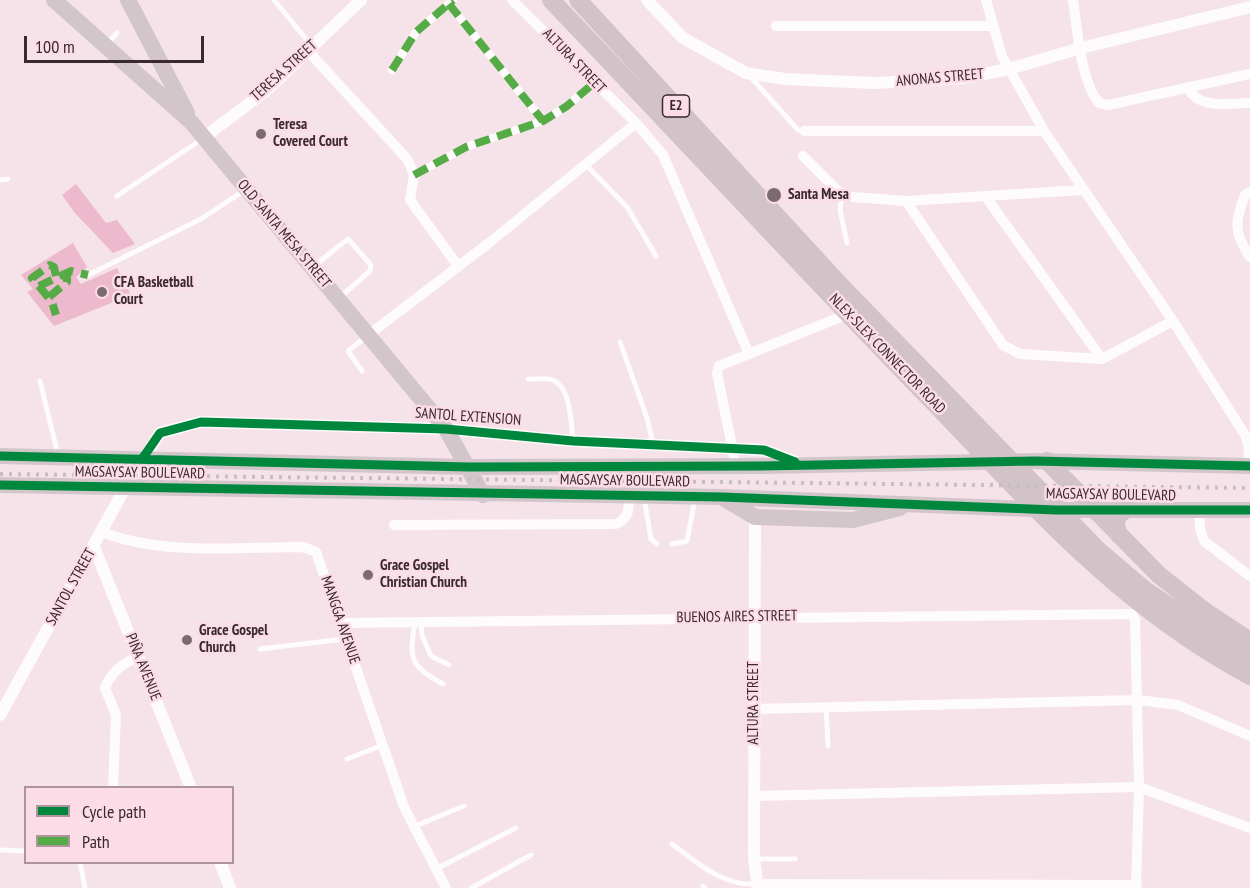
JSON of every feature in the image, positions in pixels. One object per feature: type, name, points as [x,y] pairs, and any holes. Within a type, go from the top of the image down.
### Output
[{"type":"highway","name":"NLEX-SLEX CONNECTOR ROAD","points":[[552,0],[831,297],[1087,561],[1186,640],[1250,677]]},
{"type":"highway","name":"NLEX-SLEX CONNECTOR ROAD","points":[[578,0],[843,288],[1098,550],[1145,590],[1250,660]]},
{"type":"highway","points":[[1010,462],[1143,597],[1181,631],[1250,677]]},
{"type":"highway","points":[[1047,462],[1056,510]]},
{"type":"highway","points":[[1047,462],[1159,575],[1206,612],[1250,640]]},
{"type":"highway","points":[[1119,535],[1116,521],[1118,514],[1124,511]]},
{"type":"main road","name":"OLD SANTA MESA STREET","points":[[54,0],[111,40],[149,84],[191,122],[446,429],[483,495]]},
{"type":"main road","points":[[128,0],[132,20],[166,73],[191,122]]},
{"type":"main road","points":[[149,84],[160,82],[166,73]]},
{"type":"main road","name":"MAGSAYSAY BOULEVARD","points":[[0,456],[469,467],[1010,462],[1249,466]]},
{"type":"main road","name":"MAGSAYSAY BOULEVARD","points":[[0,485],[483,495],[722,497],[1056,510],[1250,510]]},
{"type":"main road","points":[[722,497],[755,517],[853,520],[918,503]]},
{"type":"street","name":"TERESA STREET","points":[[203,138],[267,90],[361,0]]},
{"type":"street","name":"ALTURA STREET","points":[[512,0],[541,26],[636,123],[663,155],[749,354]]},
{"type":"street","name":"ANONAS STREET","points":[[648,0],[683,38],[746,73],[785,79],[874,83],[964,78],[1009,69],[1081,48],[1250,7]]},
{"type":"street","points":[[986,0],[992,26],[1009,69],[1044,131],[1082,190],[1173,321],[1245,435],[1249,447],[1249,466]]},
{"type":"street","points":[[1073,0],[1081,48],[1093,96],[1099,104],[1108,105],[1250,74]]},
{"type":"street","points":[[392,70],[416,32],[451,2],[543,121]]},
{"type":"street","points":[[776,26],[992,26]]},
{"type":"street","points":[[310,49],[408,160],[414,175],[410,200],[458,266]]},
{"type":"street","points":[[414,175],[466,147],[543,121],[567,106],[594,82]]},
{"type":"street","points":[[1188,88],[1192,96],[1205,103],[1250,103]]},
{"type":"street","points":[[367,336],[586,165],[636,123]]},
{"type":"street","points":[[804,131],[1044,131]]},
{"type":"street","points":[[804,156],[842,195],[906,201],[1082,190]]},
{"type":"street","points":[[1250,192],[1245,195],[1235,221],[1243,248],[1250,257]]},
{"type":"street","points":[[986,197],[1102,359]]},
{"type":"street","points":[[906,201],[996,335],[1011,351],[1020,354],[1102,359],[1173,321]]},
{"type":"street","points":[[736,466],[717,369],[719,366],[843,316],[847,313],[848,308]]},
{"type":"street","name":"SANTOL EXTENSION","points":[[142,459],[160,433],[201,422],[446,429],[573,441],[764,450],[804,465]]},
{"type":"street","name":"SANTOL STREET","points":[[0,715],[142,459]]},
{"type":"street","points":[[394,525],[616,524],[624,521],[636,497]]},
{"type":"street","points":[[1199,511],[1200,529],[1204,541],[1250,576]]},
{"type":"street","name":"ALTURA STREET","points":[[755,517],[754,859],[757,886]]},
{"type":"street","name":"MANGGA AVENUE","points":[[102,532],[129,542],[183,547],[312,549],[318,556],[413,827],[446,888]]},
{"type":"street","name":"PIÑA AVENUE","points":[[94,547],[190,786]]},
{"type":"street","name":"BUENOS AIRES STREET","points":[[342,623],[1132,614],[1135,619],[1138,700]]},
{"type":"street","points":[[113,786],[116,715],[105,688],[110,674],[119,666],[139,656]]},
{"type":"street","points":[[757,886],[1138,887],[1138,700]]},
{"type":"street","points":[[754,709],[1138,700],[1178,705],[1250,736]]},
{"type":"street","points":[[754,796],[1139,787],[1250,828]]},
{"type":"street","points":[[221,864],[230,888]]},
{"type":"lane","points":[[274,0],[310,49]]},
{"type":"lane","points":[[746,73],[798,130],[804,131]]},
{"type":"lane","points":[[670,122],[729,187],[739,202],[848,308]]},
{"type":"lane","points":[[117,196],[203,138]]},
{"type":"lane","points":[[586,165],[631,212],[656,256]]},
{"type":"lane","points":[[0,180],[8,179]]},
{"type":"lane","points":[[88,275],[201,219],[246,189]]},
{"type":"lane","points":[[842,195],[840,210],[847,243]]},
{"type":"lane","points":[[312,268],[348,239],[371,265],[370,272],[337,299]]},
{"type":"lane","points":[[362,371],[348,351],[367,336]]},
{"type":"lane","points":[[620,342],[647,418],[653,446]]},
{"type":"lane","points":[[528,379],[550,379],[557,383],[563,392],[569,411],[573,441]]},
{"type":"lane","points":[[40,381],[58,457]]},
{"type":"lane","points":[[636,497],[651,539],[657,544]]},
{"type":"lane","points":[[672,544],[687,541],[695,497]]},
{"type":"lane","points":[[418,622],[431,656],[449,666]]},
{"type":"lane","points":[[418,622],[412,649],[416,665],[420,671],[443,684]]},
{"type":"lane","points":[[260,649],[347,638]]},
{"type":"lane","points":[[825,707],[828,746]]},
{"type":"lane","points":[[348,759],[383,745]]},
{"type":"lane","points":[[413,827],[464,806]]},
{"type":"lane","points":[[436,869],[516,828]]},
{"type":"lane","points":[[672,844],[725,880],[757,886]]},
{"type":"lane","points":[[0,850],[24,851]]},
{"type":"lane","points":[[471,888],[531,855]]},
{"type":"lane","points":[[754,859],[795,859]]},
{"type":"lane","points":[[80,864],[85,888]]},
{"type":"shaded area","points":[[76,184],[106,223],[117,220],[135,244],[113,253],[74,212],[62,195]]},
{"type":"shaded area","points":[[73,243],[87,267],[76,277],[81,284],[117,268],[131,295],[54,326],[27,292],[33,289],[21,275]]},
{"type":"railway","points":[[0,474],[1250,488]]},
{"type":"marked path","points":[[392,70],[416,32],[453,0]]},
{"type":"marked path","points":[[449,4],[543,121]]},
{"type":"marked path","points":[[414,175],[466,147],[543,121],[567,106],[594,83]]},
{"type":"marked path","points":[[56,276],[54,267],[50,265],[32,278],[39,286],[71,271],[88,275]]},
{"type":"marked path","points":[[49,297],[67,282],[67,272]]},
{"type":"marked path","points":[[39,286],[52,302],[56,315]]},
{"type":"cycle path","points":[[142,459],[160,433],[201,422],[446,429],[573,441],[764,450],[795,462]]},
{"type":"cycle path","points":[[0,456],[469,467],[761,466],[1035,461],[1250,466]]},
{"type":"cycle path","points":[[0,485],[722,497],[1056,510],[1250,510]]},
{"type":"place","name":"Teresa Covered Court","points":[[261,134]]},
{"type":"place","name":"Santa Mesa","points":[[774,195]]},
{"type":"place","name":"CFA Basketball Court","points":[[102,292]]},
{"type":"place","name":"Grace Gospel Christian Church","points":[[368,575]]},
{"type":"place","name":"Grace Gospel Church","points":[[187,640]]}]
